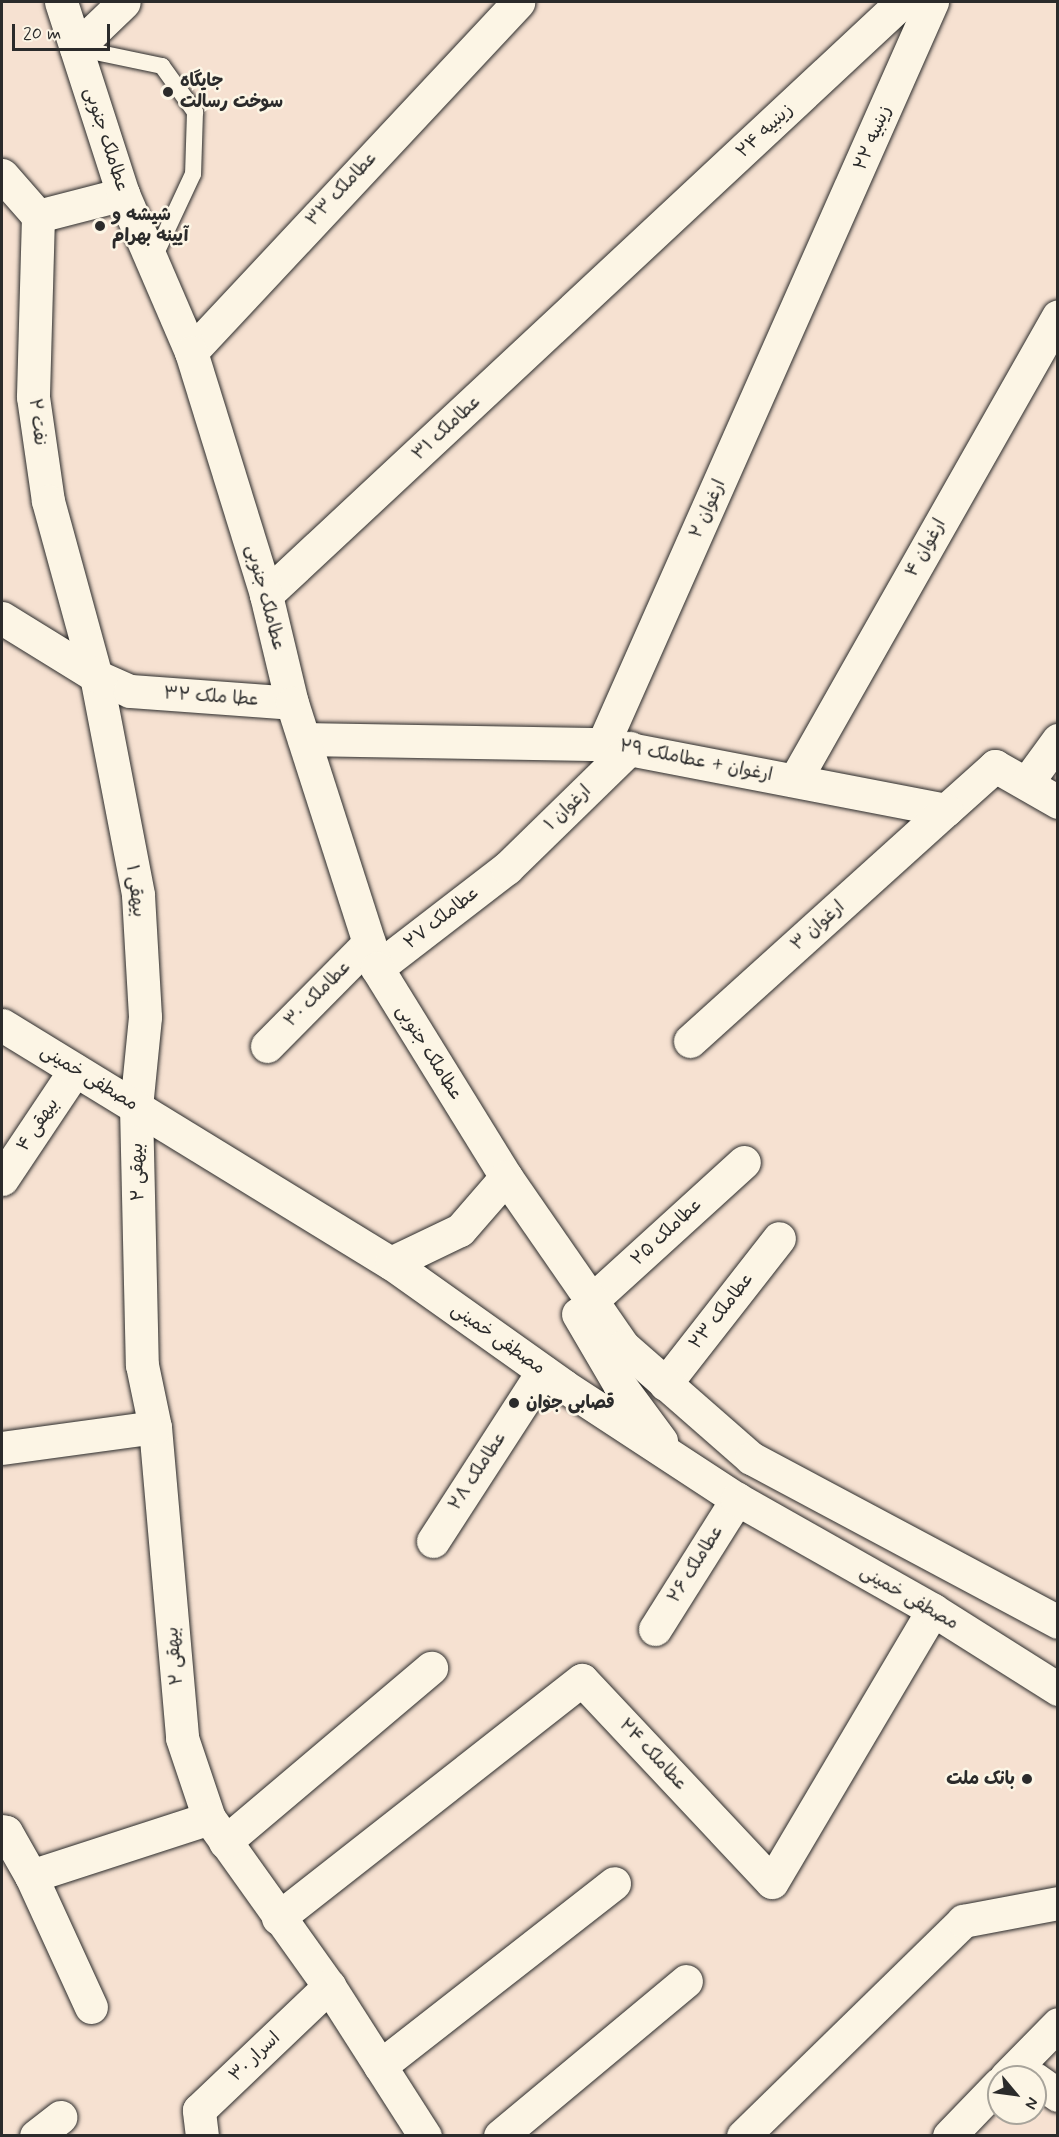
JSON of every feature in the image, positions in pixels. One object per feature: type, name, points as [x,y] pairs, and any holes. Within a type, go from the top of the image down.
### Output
[{"type":"street","name":"عطاملک جنوبی","points":[[61,2],[123,194],[191,351],[266,595],[292,703],[373,956],[506,1177]]},
{"type":"street","points":[[76,48],[124,2]]},
{"type":"street","name":"عطاملک ۳۳","points":[[191,351],[518,2]]},
{"type":"street","name":"زینبیه ۲۴","points":[[628,261],[902,2]]},
{"type":"street","name":"زینبیه ۲۲","points":[[813,274],[932,2]]},
{"type":"street","points":[[2,175],[38,216],[123,194]]},
{"type":"street","name":"نفت ۲","points":[[38,216],[33,397],[48,501],[96,676]]},
{"type":"street","name":"عطاملک ۳۱","points":[[266,595],[628,261]]},
{"type":"street","name":"ارغوان ۲","points":[[616,746],[813,274]]},
{"type":"street","name":"ارغوان ۴","points":[[795,780],[1058,316]]},
{"type":"street","name":"عطا ملک ۳۲","points":[[2,618],[96,676],[130,691],[292,703]]},
{"type":"street","name":"بیهقی ۱","points":[[96,676],[138,895],[145,1017],[136,1107]]},
{"type":"street","name":"ارغوان + عطاملک ۲۹","points":[[304,739],[616,746],[946,810]]},
{"type":"street","points":[[1028,781],[1058,740]]},
{"type":"street","name":"ارغوان ۱","points":[[507,868],[616,746]]},
{"type":"street","points":[[946,810],[995,766],[1028,781],[1058,802]]},
{"type":"street","name":"ارغوان ۳","points":[[690,1041],[946,810]]},
{"type":"street","name":"عطاملک ۲۷","points":[[373,956],[507,868]]},
{"type":"street","name":"عطاملک ۳۰","points":[[267,1046],[373,956]]},
{"type":"street","name":"مصطفی خمینی","points":[[2,1025],[391,1263],[543,1371],[737,1499],[933,1610],[1058,1689]]},
{"type":"street","name":"بیهقی ۴","points":[[2,1179],[75,1070]]},
{"type":"street","name":"بیهقی ۲","points":[[136,1107],[142,1365],[155,1427],[182,1738],[217,1830],[329,1986],[425,2136]]},
{"type":"street","name":"عطاملک ۲۵","points":[[590,1302],[744,1162]]},
{"type":"street","points":[[391,1263],[460,1230],[506,1177]]},
{"type":"street","points":[[506,1177],[590,1302],[623,1346],[751,1458],[1058,1622]]},
{"type":"street","points":[[506,1177],[592,1342],[672,1456]]},
{"type":"street","name":"عطاملک ۲۳","points":[[665,1384],[779,1238]]},
{"type":"street","name":"عطاملک ۲۸","points":[[433,1540],[543,1371]]},
{"type":"street","points":[[2,1448],[155,1427]]},
{"type":"street","name":"عطاملک ۲۶","points":[[655,1629],[737,1499]]},
{"type":"street","name":"عطاملک ۲۴","points":[[278,1918],[582,1680],[772,1882],[933,1610]]},
{"type":"street","points":[[31,1876],[217,1830],[431,1668]]},
{"type":"street","points":[[2,1831],[6,1832],[31,1876],[91,2007]]},
{"type":"street","points":[[380,2066],[614,1883]]},
{"type":"street","points":[[743,2136],[963,1921],[1058,1904]]},
{"type":"street","points":[[500,2136],[686,1981]]},
{"type":"street","name":"اسرار ۳۰","points":[[202,2136],[199,2110],[329,1986]]},
{"type":"street","points":[[1027,2065],[1058,2024]]},
{"type":"street","points":[[949,2136],[987,2104]]},
{"type":"lane","points":[[76,48],[162,66],[195,112],[193,174],[152,262]]},
{"type":"place","name":"جایگاه سوخت رسالت","points":[[168,92]]},
{"type":"place","name":"شیشه و آیینه بهرام","points":[[100,226]]},
{"type":"place","name":"قصابی جوان","points":[[514,1403]]},
{"type":"place","name":"بانک ملت","points":[[1027,1779]]}]
